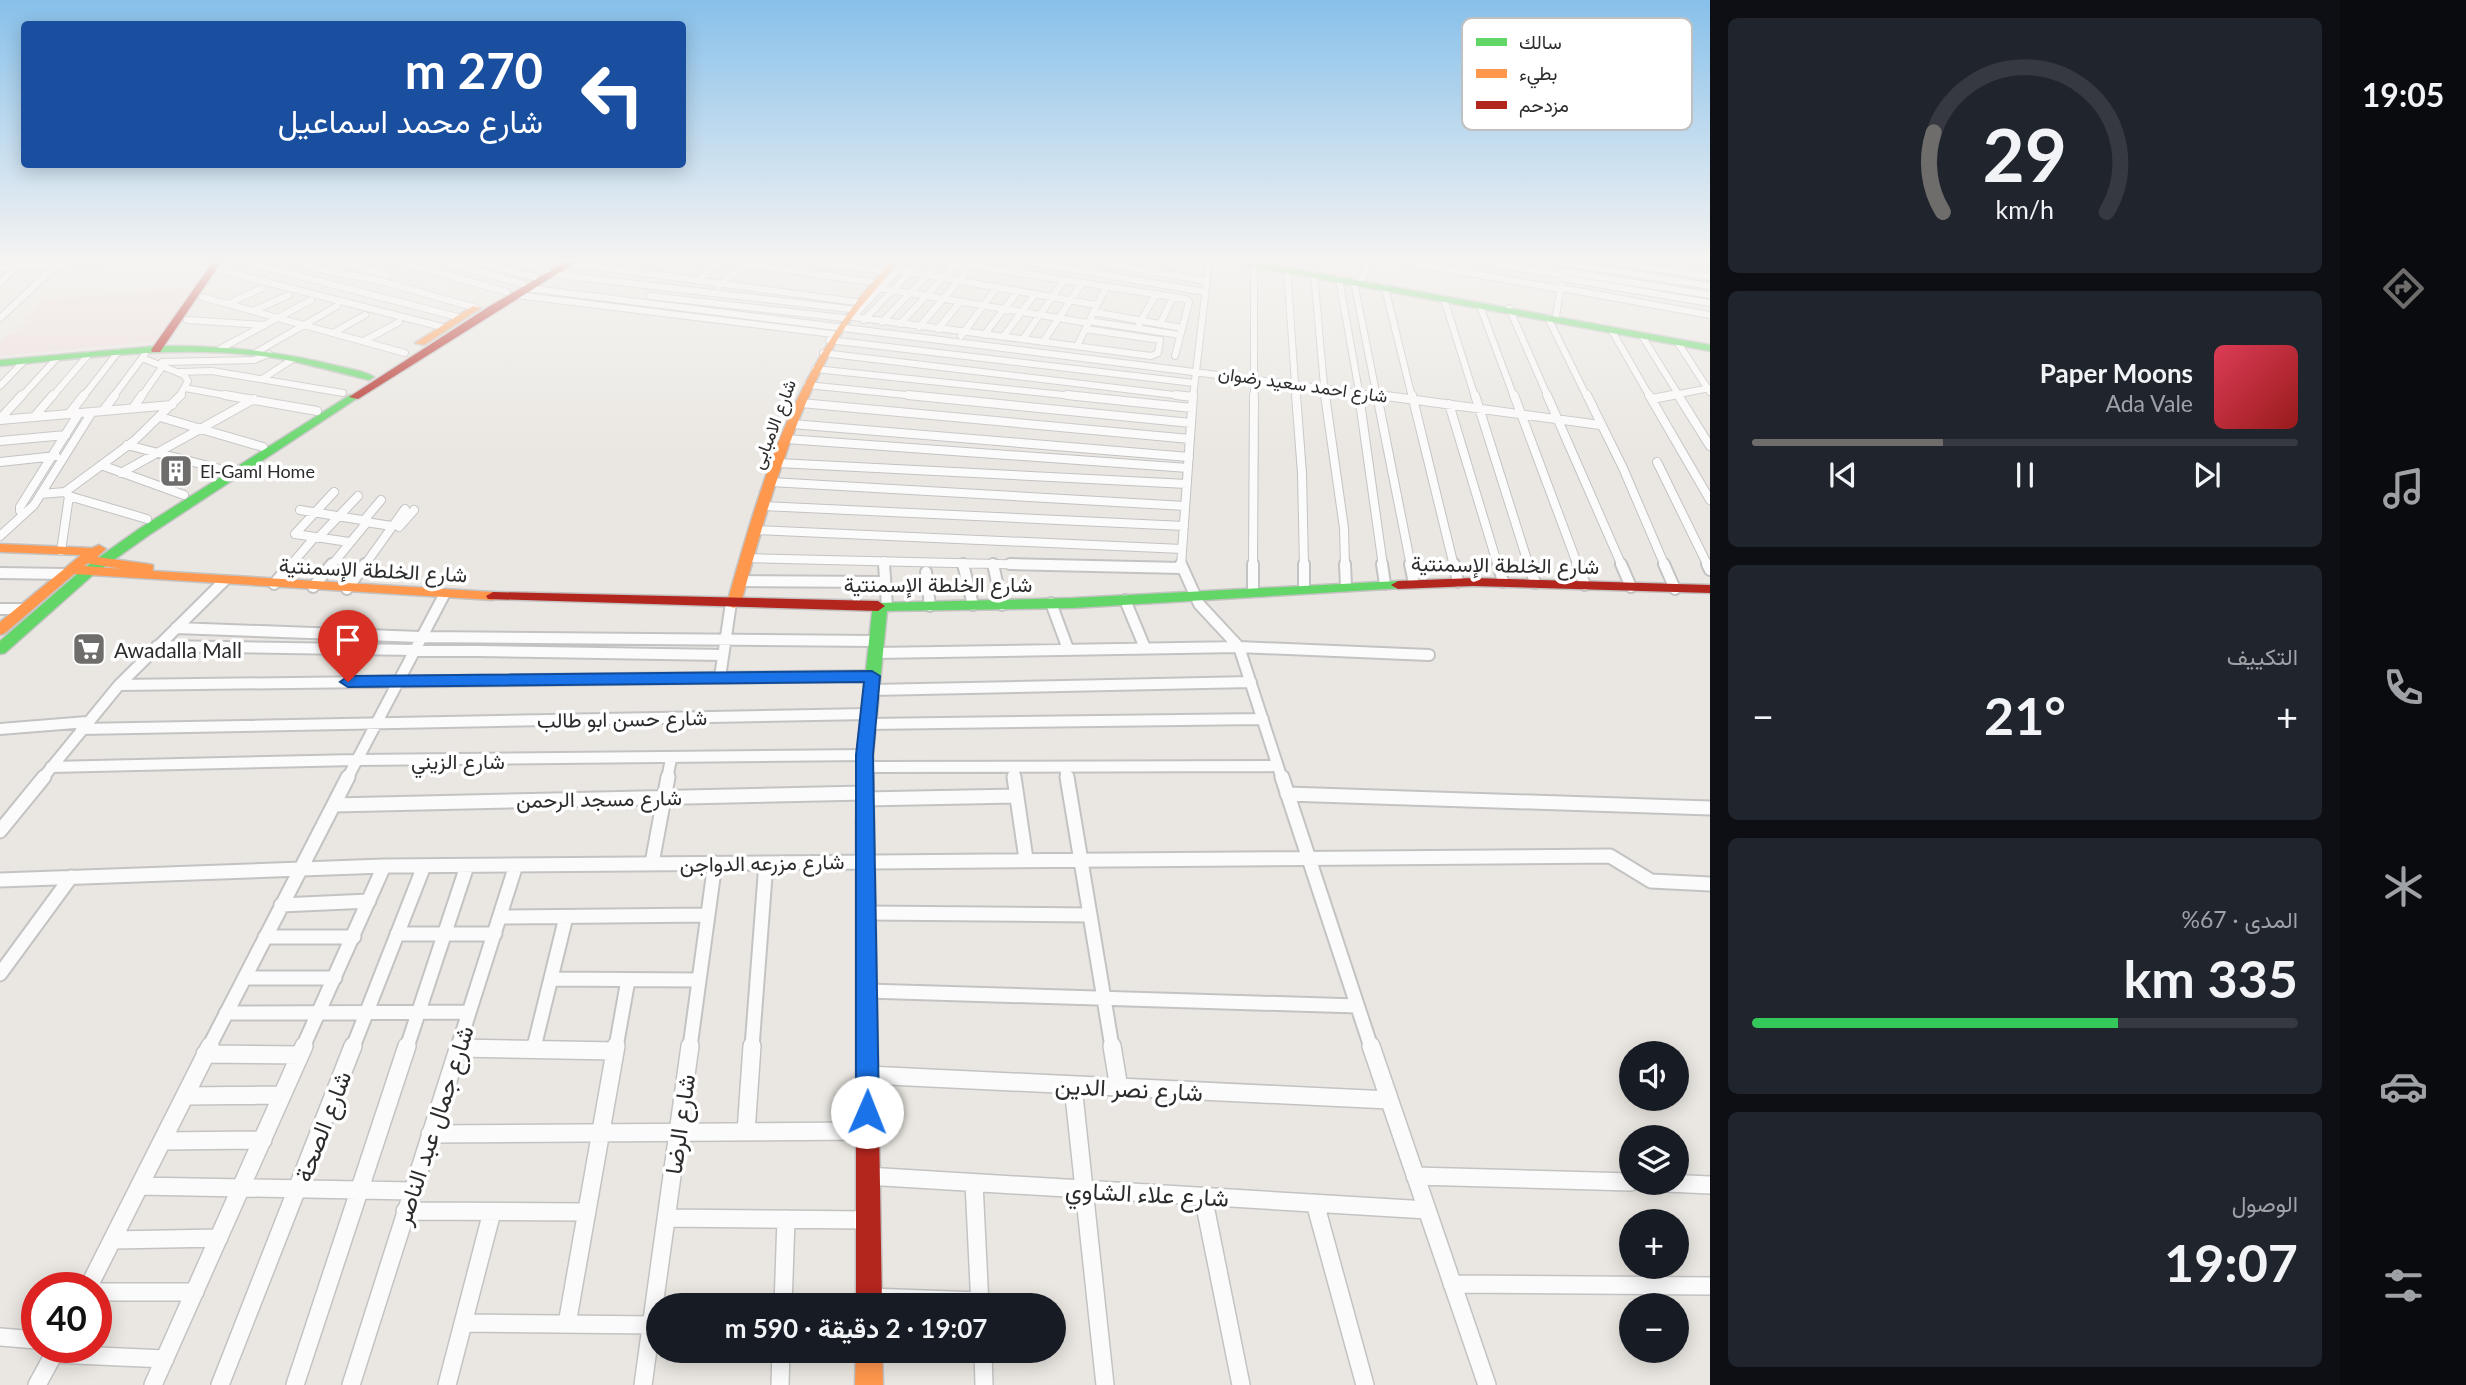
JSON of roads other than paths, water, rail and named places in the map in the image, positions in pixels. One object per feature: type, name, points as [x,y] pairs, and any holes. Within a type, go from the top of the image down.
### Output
[{"type":"main road","points":[[155,356],[176,327]]},
{"type":"main road","points":[[155,356],[181,327]]},
{"type":"main road","points":[[0,649],[93,561],[147,519],[445,327]]},
{"type":"main road","points":[[0,630],[68,572],[144,532],[452,327]]},
{"type":"main road","name":"شارع الامبابى","points":[[733,603],[789,431],[807,385],[839,327]]},
{"type":"main road","points":[[1592,327],[1710,346]]},
{"type":"main road","points":[[1598,327],[1681,342]]},
{"type":"main road","points":[[0,363],[118,352],[155,356],[220,349],[263,353],[369,377]]},
{"type":"main road","name":"شارع الخلطة الإسمنتية","points":[[0,548],[61,551],[93,561],[167,575],[225,581],[444,595],[733,603],[1002,605],[1458,582],[1710,589]]},
{"type":"main road","points":[[869,1293],[865,761],[871,683],[883,606]]},
{"type":"main road","points":[[869,1363],[869,1385]]},
{"type":"street","points":[[220,349],[263,327]]},
{"type":"street","points":[[103,411],[155,356],[254,360],[302,327]]},
{"type":"street","points":[[310,327],[405,353]]},
{"type":"street","points":[[333,333],[344,327]]},
{"type":"street","points":[[364,341],[390,327]]},
{"type":"street","points":[[418,327],[435,332]]},
{"type":"street","points":[[842,327],[1193,397]]},
{"type":"street","points":[[843,327],[1194,383]]},
{"type":"street","name":"شارع احمد سعيد رضوان","points":[[844,327],[1296,383],[1600,425]]},
{"type":"street","points":[[919,327],[1154,357],[1160,339]]},
{"type":"street","points":[[959,341],[967,327]]},
{"type":"street","points":[[985,335],[991,327]]},
{"type":"street","points":[[1003,337],[1011,327]]},
{"type":"street","points":[[1023,340],[1032,327]]},
{"type":"street","points":[[1043,342],[1053,327]]},
{"type":"street","points":[[1086,327],[1102,334],[1120,337],[1133,335],[1141,340],[1160,339],[1182,328]]},
{"type":"street","points":[[1086,327],[1160,339]]},
{"type":"street","points":[[1077,346],[1086,327]]},
{"type":"street","points":[[1133,335],[1138,327]]},
{"type":"street","points":[[1178,327],[1182,328]]},
{"type":"street","points":[[1201,327],[1181,568],[1193,596],[1239,647],[1357,1006],[1487,1385]]},
{"type":"street","points":[[1253,591],[1254,327]]},
{"type":"street","points":[[1294,327],[1302,473],[1304,588]]},
{"type":"street","points":[[1319,327],[1324,387],[1344,528],[1346,586]]},
{"type":"street","points":[[1354,327],[1359,392],[1385,584]]},
{"type":"street","points":[[1362,327],[1414,583]]},
{"type":"street","points":[[1395,327],[1458,582]]},
{"type":"street","points":[[1453,327],[1535,583]]},
{"type":"street","points":[[1487,327],[1585,585]]},
{"type":"street","points":[[1517,327],[1631,587]]},
{"type":"street","points":[[1556,327],[1600,425],[1635,492],[1675,589]]},
{"type":"street","points":[[1175,356],[1182,328]]},
{"type":"street","points":[[1612,331],[1710,500]]},
{"type":"street","points":[[1095,348],[1102,334]]},
{"type":"street","points":[[1642,336],[1710,446]]},
{"type":"street","points":[[1116,351],[1120,337]]},
{"type":"street","points":[[1135,354],[1141,340]]},
{"type":"street","points":[[1652,399],[1709,390],[1681,342]]},
{"type":"street","points":[[69,414],[118,352]]},
{"type":"street","points":[[34,417],[88,355]]},
{"type":"street","points":[[61,551],[67,494],[160,417],[186,388],[188,381],[180,372],[155,356]]},
{"type":"street","points":[[133,408],[155,356]]},
{"type":"street","points":[[0,420],[57,358]]},
{"type":"street","points":[[262,379],[292,359]]},
{"type":"street","points":[[0,386],[24,361]]},
{"type":"street","points":[[815,369],[1192,408]]},
{"type":"street","points":[[180,372],[212,371],[343,393]]},
{"type":"street","points":[[807,385],[1191,423]]},
{"type":"street","points":[[186,388],[317,411]]},
{"type":"street","points":[[202,401],[215,393]]},
{"type":"street","points":[[121,473],[254,399]]},
{"type":"street","points":[[801,403],[1190,439]]},
{"type":"street","points":[[1449,404],[1503,582]]},
{"type":"street","points":[[0,420],[172,405]]},
{"type":"street","points":[[0,536],[33,507],[92,412]]},
{"type":"street","points":[[24,513],[20,507],[79,413]]},
{"type":"street","points":[[160,417],[263,446]]},
{"type":"street","points":[[789,431],[1189,457]]},
{"type":"street","points":[[789,431],[1188,468]]},
{"type":"street","points":[[0,441],[66,435]]},
{"type":"street","points":[[127,444],[224,470]]},
{"type":"street","points":[[0,462],[66,455]]},
{"type":"street","points":[[1657,462],[1710,570]]},
{"type":"street","points":[[778,463],[1187,484]]},
{"type":"street","points":[[101,465],[184,495]]},
{"type":"street","points":[[771,482],[1185,506]]},
{"type":"street","points":[[334,492],[295,534],[349,542]]},
{"type":"street","points":[[41,494],[67,494],[147,519]]},
{"type":"street","points":[[274,584],[358,496]]},
{"type":"street","points":[[313,587],[369,521],[381,500]]},
{"type":"street","points":[[763,506],[1184,526]]},
{"type":"street","points":[[300,510],[369,521],[391,529],[398,528],[410,510]]},
{"type":"street","points":[[347,589],[391,529]]},
{"type":"street","points":[[755,530],[1182,549]]},
{"type":"street","points":[[746,558],[1181,568]]},
{"type":"street","points":[[883,606],[884,561]]},
{"type":"street","points":[[963,563],[973,605]]},
{"type":"street","points":[[993,564],[1002,605]]},
{"type":"street","points":[[0,573],[68,572]]},
{"type":"street","points":[[926,572],[930,606]]},
{"type":"street","points":[[0,831],[119,685],[225,581]]},
{"type":"street","points":[[740,581],[885,582]]},
{"type":"street","points":[[96,1272],[300,868],[444,595]]},
{"type":"street","points":[[1125,600],[1145,648]]},
{"type":"street","points":[[720,677],[733,603]]},
{"type":"street","points":[[1051,603],[1068,649]]},
{"type":"street","points":[[0,609],[23,609]]},
{"type":"street","points":[[176,628],[420,637],[725,640],[876,647],[1239,647],[1429,655]]},
{"type":"street","points":[[157,646],[723,656]]},
{"type":"street","points":[[119,685],[720,677],[871,683],[1251,682]]},
{"type":"street","name":"شارع حسن ابو طالب","points":[[0,729],[376,722],[1262,719]]},
{"type":"street","points":[[652,863],[671,758]]},
{"type":"street","name":"شارع الزيني","points":[[51,767],[356,760],[671,758],[865,761],[1013,767],[1278,766]]},
{"type":"street","points":[[1013,767],[1026,859]]},
{"type":"street","points":[[1065,767],[1119,1088]]},
{"type":"street","points":[[1287,794],[1710,808]]},
{"type":"street","name":"شارع مسجد الرحمن","points":[[334,805],[664,797],[1017,796]]},
{"type":"street","name":"شارع مزرعه الدواجن","points":[[0,880],[384,866],[1609,856],[1651,881],[1710,884]]},
{"type":"street","name":"شارع الرضا","points":[[658,1293],[666,1218],[715,863]]},
{"type":"street","points":[[746,1132],[765,863]]},
{"type":"street","name":"شارع جمال عبد الناصر","points":[[351,1385],[516,865]]},
{"type":"street","points":[[153,1385],[384,866]]},
{"type":"street","name":"شارع الصحة","points":[[220,1385],[424,866]]},
{"type":"street","points":[[295,1385],[467,866]]},
{"type":"street","points":[[0,974],[71,877]]},
{"type":"street","points":[[281,905],[369,901]]},
{"type":"street","points":[[866,913],[1090,915]]},
{"type":"street","points":[[500,917],[708,915]]},
{"type":"street","points":[[534,1049],[566,917]]},
{"type":"street","points":[[397,934],[495,934]]},
{"type":"street","points":[[265,937],[354,937]]},
{"type":"street","points":[[245,978],[335,978]]},
{"type":"street","points":[[551,979],[699,980]]},
{"type":"street","points":[[567,1324],[628,980]]},
{"type":"street","points":[[867,991],[1357,1006]]},
{"type":"street","points":[[226,1013],[469,1012]]},
{"type":"street","points":[[458,1048],[615,1051]]},
{"type":"street","points":[[205,1054],[300,1055]]},
{"type":"street","name":"شارع نصر الدين","points":[[868,1075],[1390,1100]]},
{"type":"street","points":[[1073,1086],[1105,1385]]},
{"type":"street","points":[[186,1096],[282,1095]]},
{"type":"street","points":[[430,1134],[867,1131]]},
{"type":"street","points":[[163,1141],[262,1140]]},
{"type":"street","name":"شارع علاء الشاوي","points":[[867,1176],[1427,1210]]},
{"type":"street","points":[[1415,1176],[1619,1182]]},
{"type":"street","points":[[974,1183],[980,1293]]},
{"type":"street","points":[[1689,1184],[1710,1185]]},
{"type":"street","points":[[140,1186],[412,1191]]},
{"type":"street","points":[[1203,1196],[1241,1385]]},
{"type":"street","points":[[1315,1203],[1365,1385]]},
{"type":"street","points":[[405,1211],[587,1212]]},
{"type":"street","points":[[447,1385],[492,1212]]},
{"type":"street","points":[[666,1218],[868,1220]]},
{"type":"street","points":[[783,1293],[786,1219]]},
{"type":"street","points":[[113,1240],[219,1238]]},
{"type":"street","points":[[1452,1284],[1710,1286]]},
{"type":"street","points":[[112,1292],[195,1292]]},
{"type":"street","points":[[463,1323],[646,1325]]},
{"type":"street","points":[[0,1337],[21,1339]]},
{"type":"street","points":[[112,1355],[165,1359]]},
{"type":"street","points":[[37,1385],[49,1363]]},
{"type":"street","name":"شارع الرضا","points":[[643,1385],[647,1363]]},
{"type":"street","points":[[780,1385],[781,1363]]},
{"type":"street","points":[[983,1363],[984,1385]]},
{"type":"place","name":"El-Gaml Home","points":[[176,471]]},
{"type":"place","name":"Awadalla Mall","points":[[89,649]]}]
